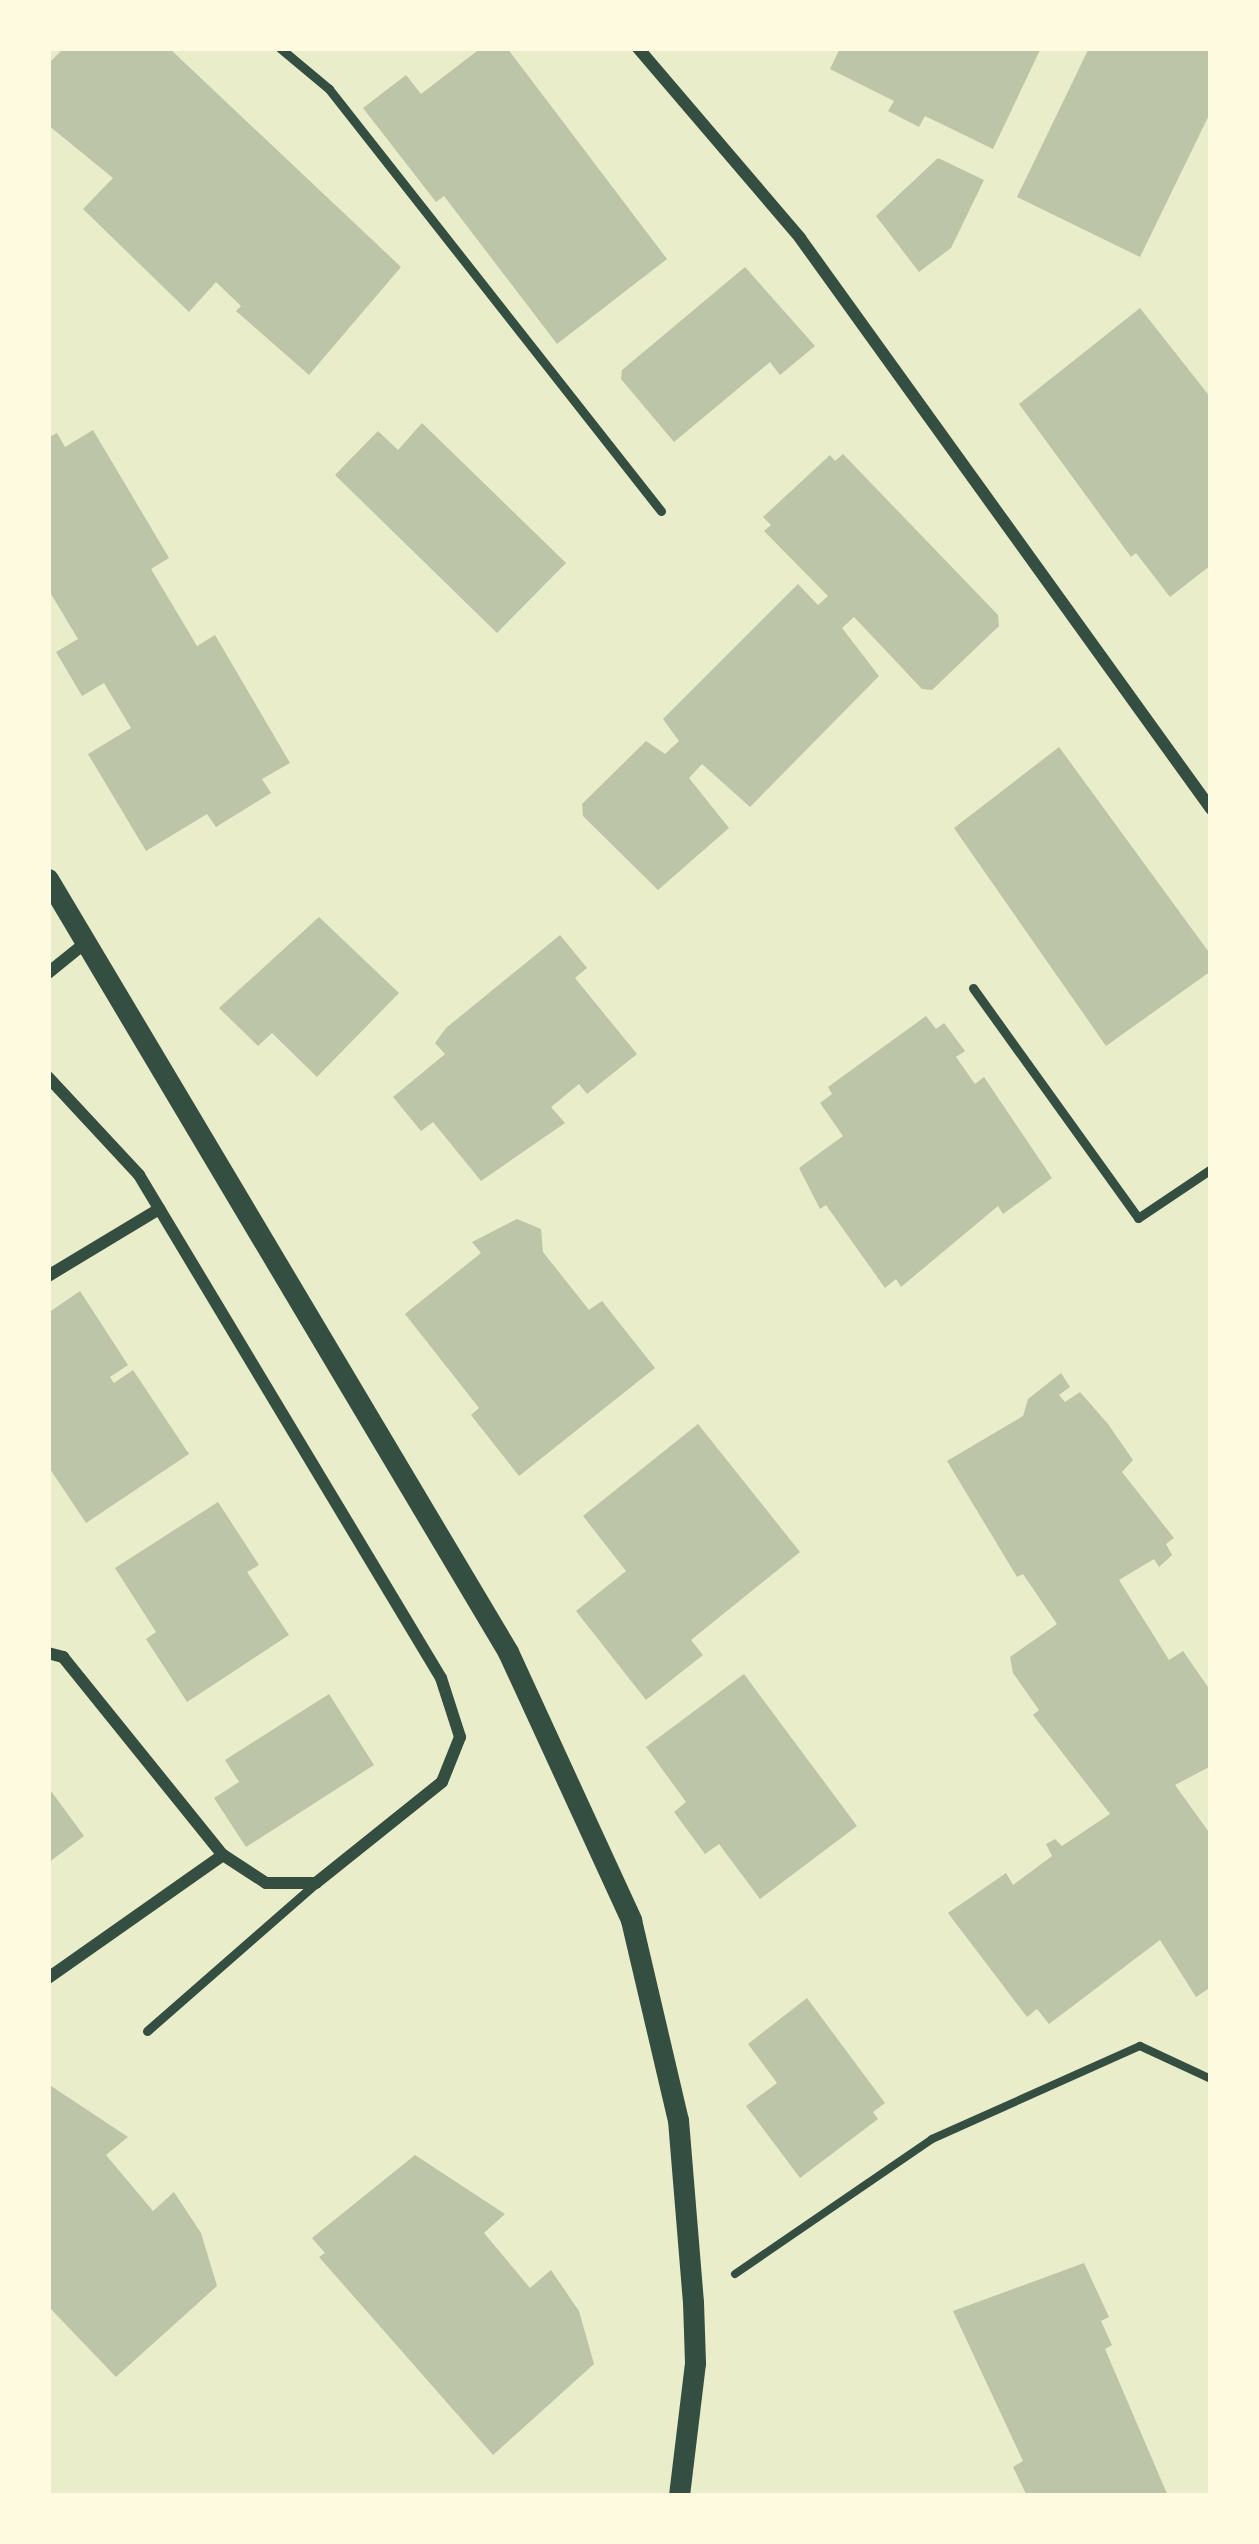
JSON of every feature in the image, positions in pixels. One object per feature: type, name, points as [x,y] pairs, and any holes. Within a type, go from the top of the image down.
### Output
[{"type":"street","points":[[638,48],[800,238],[1211,809]]},
{"type":"street","points":[[48,879],[508,1652],[631,1920],[678,2120],[695,2363],[679,2496]]},
{"type":"street","points":[[48,973],[85,944]]},
{"type":"street","points":[[48,1077],[139,1175],[441,1678],[460,1737],[442,1782],[316,1883],[266,1883],[223,1855],[62,1657],[48,1653]]},
{"type":"street","points":[[48,1276],[159,1209]]},
{"type":"street","points":[[48,1978],[223,1855]]},
{"type":"lane","points":[[280,48],[329,89],[661,511]]},
{"type":"lane","points":[[973,988],[1138,1217],[1211,1168]]},
{"type":"lane","points":[[147,2031],[316,1883]]},
{"type":"path","points":[[693,2302],[932,2139],[1140,2046],[1211,2079]]},
{"type":"building","points":[[64,48],[169,48],[401,267],[309,375],[236,311],[241,306],[216,282],[189,312],[83,209],[113,178],[48,125],[48,64]]},
{"type":"building","points":[[481,48],[507,48],[667,259],[557,344],[444,196],[436,202],[363,108],[406,75],[421,94]]},
{"type":"building","points":[[840,48],[1041,48],[993,149],[925,116],[919,127],[888,111],[894,101],[830,69]]},
{"type":"building","points":[[1089,48],[1211,48],[1211,111],[1140,257],[1017,197]]},
{"type":"building","points":[[938,158],[984,180],[951,248],[919,272],[876,216]]},
{"type":"building","points":[[745,267],[815,346],[780,375],[770,362],[674,442],[621,379],[622,370]]},
{"type":"building","points":[[1140,308],[1211,398],[1211,565],[1170,597],[1136,553],[1131,557],[1019,404]]},
{"type":"building","points":[[422,423],[566,563],[497,633],[335,475],[378,431],[398,450]]},
{"type":"building","points":[[93,430],[169,558],[151,569],[197,646],[215,635],[290,763],[262,779],[271,793],[216,827],[207,814],[146,851],[88,754],[131,728],[104,683],[82,696],[56,652],[78,639],[48,589],[48,438],[57,433],[65,447]]},
{"type":"building","points":[[843,454],[998,615],[999,626],[932,690],[922,689],[854,617],[842,628],[879,676],[750,807],[702,764],[689,778],[729,828],[658,890],[583,816],[582,804],[646,741],[665,754],[679,741],[663,719],[798,584],[818,605],[828,596],[764,531],[771,525],[763,517],[830,455],[835,461]]},
{"type":"building","points":[[1059,747],[1211,955],[1211,971],[1106,1046],[954,828]]},
{"type":"building","points":[[319,917],[399,993],[317,1077],[272,1033],[258,1046],[219,1008]]},
{"type":"building","points":[[560,935],[587,968],[575,978],[637,1054],[587,1094],[579,1084],[551,1107],[565,1123],[481,1181],[433,1122],[421,1131],[393,1097],[445,1054],[435,1043],[446,1028]]},
{"type":"building","points":[[926,1016],[936,1029],[944,1023],[965,1051],[956,1057],[975,1084],[984,1077],[1052,1178],[1003,1214],[998,1206],[901,1287],[896,1279],[885,1288],[826,1205],[820,1209],[799,1168],[843,1136],[820,1103],[832,1094],[828,1087]]},
{"type":"building","points":[[517,1219],[541,1229],[543,1252],[589,1310],[602,1301],[655,1368],[519,1476],[471,1415],[479,1408],[405,1314],[481,1253],[472,1242]]},
{"type":"building","points":[[80,1291],[128,1365],[110,1377],[114,1383],[133,1370],[189,1454],[86,1523],[48,1466],[48,1313]]},
{"type":"building","points":[[1061,1373],[1070,1387],[1059,1395],[1065,1402],[1080,1392],[1108,1424],[1133,1460],[1122,1472],[1174,1538],[1166,1544],[1172,1555],[1159,1567],[1154,1559],[1119,1580],[1169,1660],[1183,1651],[1210,1690],[1211,1766],[1175,1785],[1211,1835],[1211,1987],[1196,1997],[1160,1940],[1049,2024],[1037,2009],[1027,2017],[948,1913],[1006,1873],[1013,1885],[1052,1856],[1046,1844],[1055,1839],[1062,1846],[1110,1814],[1033,1715],[1039,1710],[1013,1673],[1010,1657],[1057,1624],[1023,1574],[1017,1577],[947,1461],[1023,1416],[1028,1399]]},
{"type":"building","points":[[698,1424],[800,1552],[691,1640],[703,1655],[646,1700],[576,1611],[626,1571],[583,1516]]},
{"type":"building","points":[[218,1502],[259,1565],[247,1572],[289,1635],[187,1702],[146,1639],[156,1632],[115,1568]]},
{"type":"building","points":[[744,1674],[857,1826],[760,1899],[719,1844],[705,1854],[674,1812],[686,1802],[646,1747]]},
{"type":"building","points":[[329,1694],[374,1765],[246,1847],[214,1798],[239,1782],[225,1760]]},
{"type":"building","points":[[48,1787],[84,1836],[48,1863]]},
{"type":"building","points":[[807,1998],[885,2103],[873,2112],[878,2119],[800,2178],[746,2106],[777,2083],[748,2044]]},
{"type":"building","points":[[48,2084],[128,2137],[106,2155],[153,2211],[174,2192],[201,2233],[217,2286],[116,2377],[48,2306]]},
{"type":"building","points":[[415,2155],[505,2214],[484,2233],[530,2288],[551,2270],[579,2311],[594,2364],[493,2455],[319,2257],[325,2253],[312,2238]]},
{"type":"building","points":[[1084,2263],[1109,2317],[1101,2321],[1112,2345],[1105,2349],[1168,2496],[1027,2496],[1013,2467],[1023,2461],[953,2311]]}]
